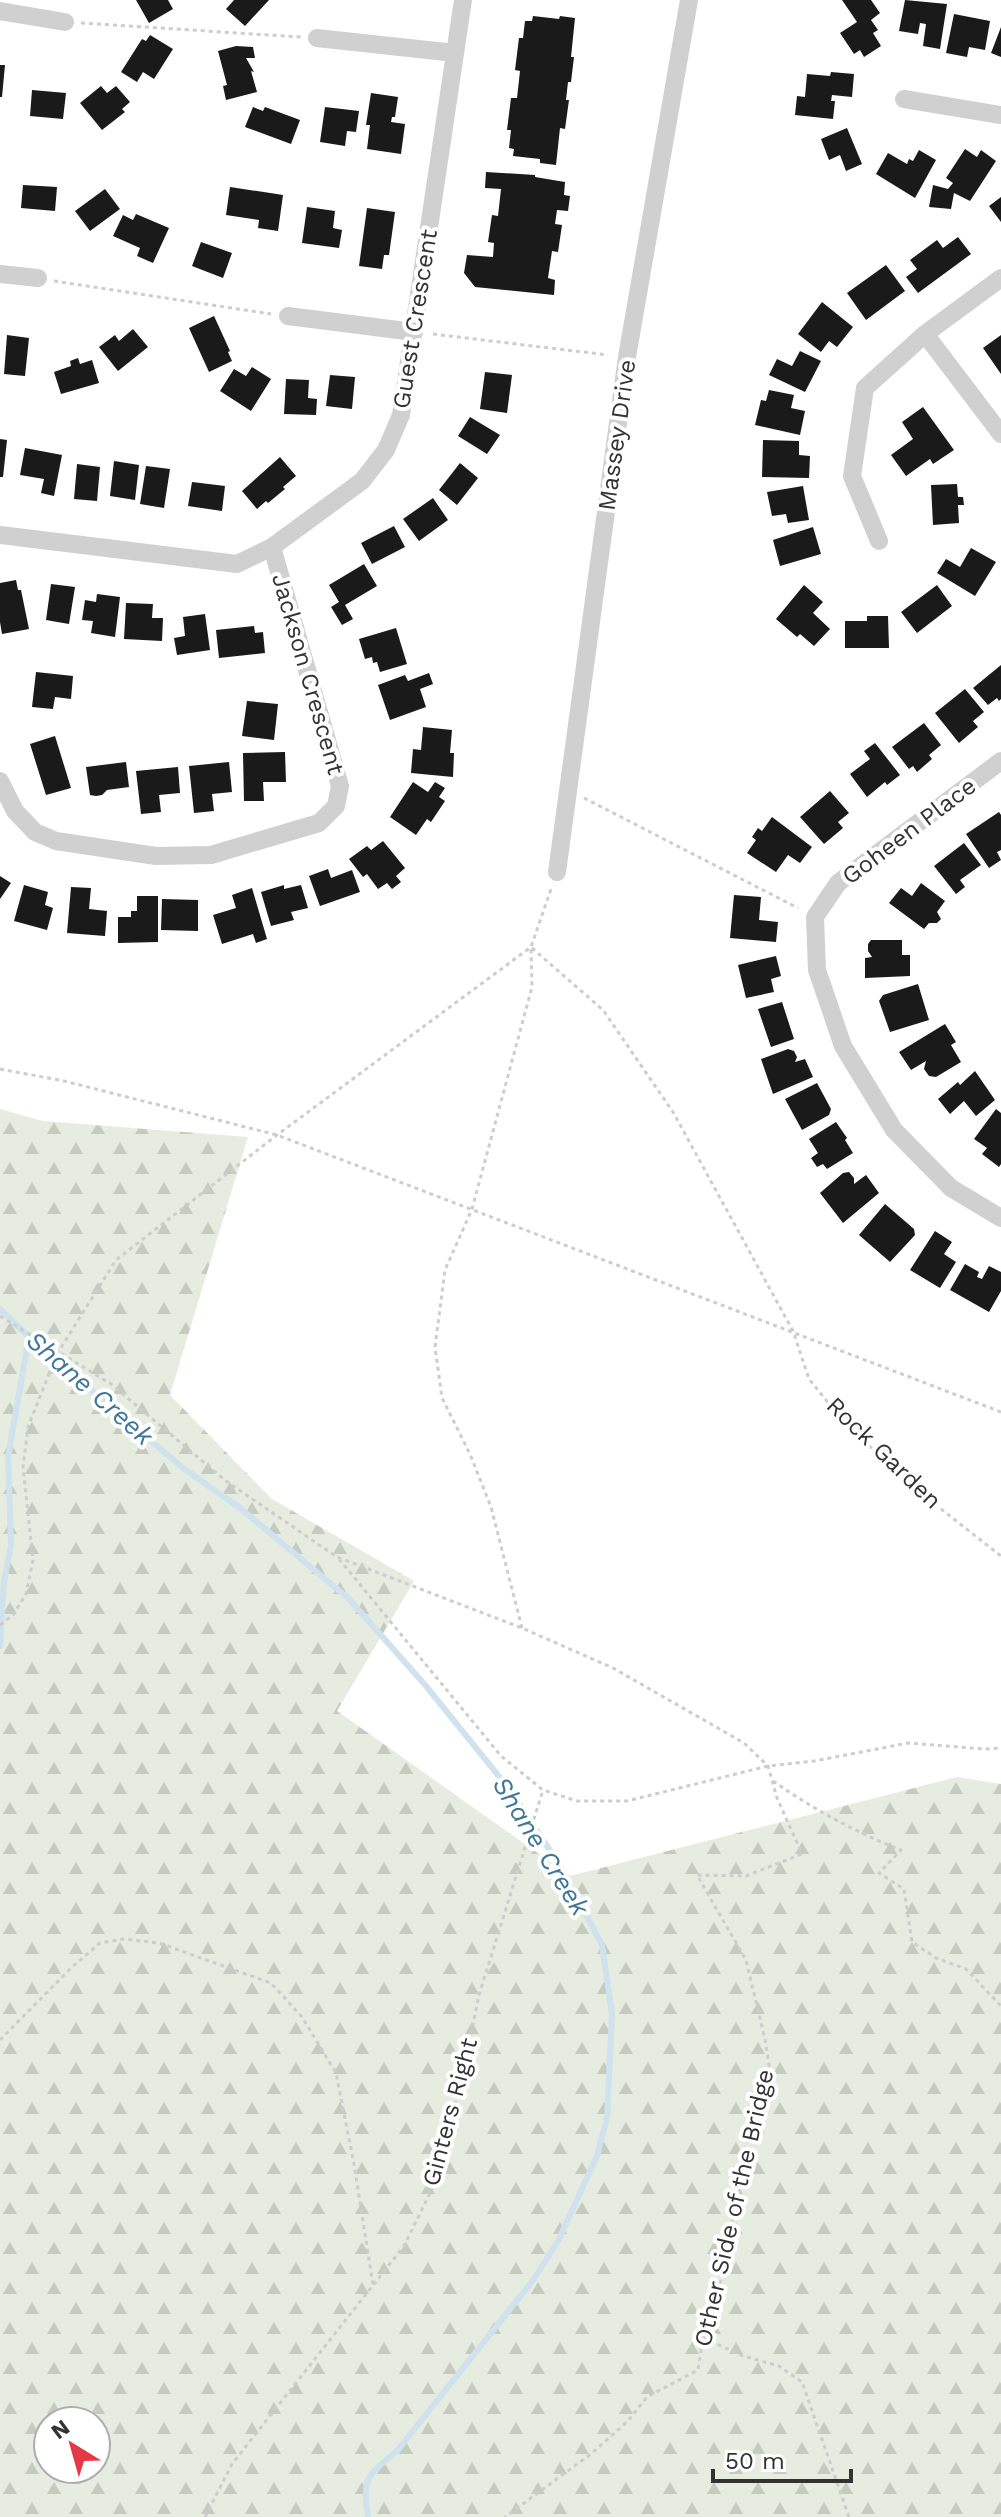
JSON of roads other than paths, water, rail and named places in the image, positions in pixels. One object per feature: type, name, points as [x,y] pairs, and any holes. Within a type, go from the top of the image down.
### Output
[{"type":"street","name":"Guest Crescent","points":[[0,535],[237,564],[272,547],[362,481],[386,450],[401,415],[463,0]]},
{"type":"street","name":"Massey Drive","points":[[557,872],[627,357],[689,0]]},
{"type":"street","points":[[0,11],[65,22]]},
{"type":"street","points":[[317,38],[455,53]]},
{"type":"street","points":[[904,99],[1001,115]]},
{"type":"street","points":[[0,274],[38,278]]},
{"type":"street","points":[[879,541],[852,476],[865,388],[925,334],[1001,278]]},
{"type":"street","points":[[288,316],[414,332]]},
{"type":"street","points":[[925,334],[1001,434]]},
{"type":"street","name":"Jackson Crescent","points":[[0,781],[15,811],[35,832],[56,841],[156,856],[211,855],[319,823],[336,806],[340,786],[272,547]]},
{"type":"street","name":"Goheen Place","points":[[1001,761],[838,883],[815,917],[817,970],[843,1046],[886,1118],[951,1188],[1001,1218]]},
{"type":"waterway","name":"Shane Creek","points":[[0,1309],[183,1468],[240,1508],[349,1599],[426,1686],[510,1790],[559,1864],[602,1945],[612,2014],[607,2118],[597,2156],[558,2241],[534,2279],[397,2451],[369,2478],[366,2493],[368,2517]]},
{"type":"waterway","points":[[0,1646],[4,1581],[11,1545],[8,1457],[29,1337]]}]
